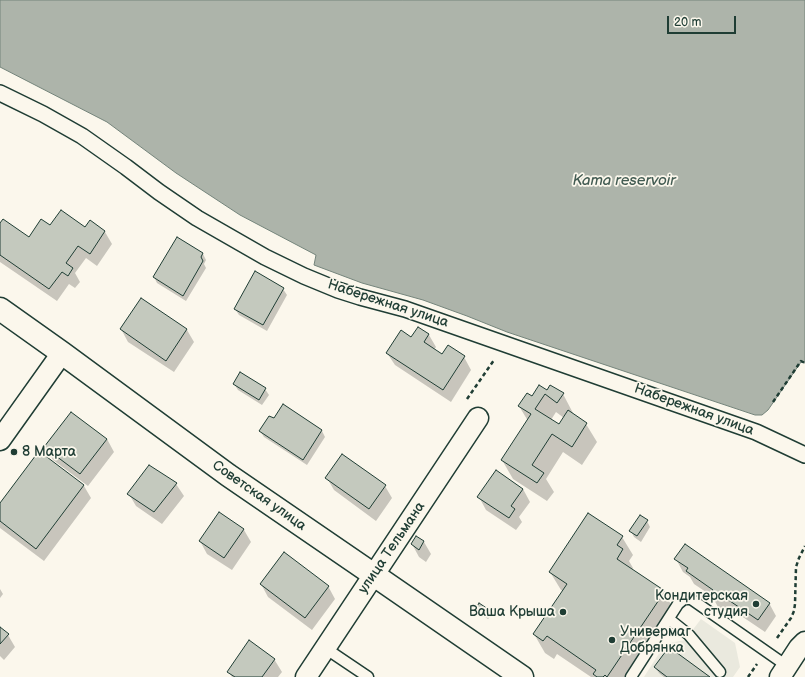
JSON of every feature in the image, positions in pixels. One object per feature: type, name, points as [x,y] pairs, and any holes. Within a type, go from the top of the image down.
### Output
[{"type":"street","name":"Набережная улица","points":[[0,93],[43,114],[82,136],[159,192],[198,218],[265,257],[304,276],[338,290],[413,311],[756,432],[805,455]]},
{"type":"street","name":"Советская улица","points":[[0,309],[228,475],[522,677]]},
{"type":"street","points":[[0,440],[62,353]]},
{"type":"street","name":"улица Тельмана","points":[[306,677],[478,418]]},
{"type":"street","points":[[783,672],[799,648],[805,642]]},
{"type":"lane","points":[[631,677],[678,604],[684,599],[691,599],[766,652],[783,672]]},
{"type":"lane","points":[[669,619],[689,635],[720,672]]},
{"type":"lane","points":[[325,648],[368,677]]},
{"type":"path","points":[[773,402],[802,361],[805,363]]},
{"type":"path","points":[[748,677],[791,618],[795,604],[796,567],[805,546]]},
{"type":"shaded area","points":[[701,619],[735,643],[740,667],[733,677],[644,677],[665,644],[685,640]]},
{"type":"water","name":"Kama reservoir","points":[[0,0],[805,0],[805,363],[801,362],[768,410],[762,415],[755,415],[507,332],[423,300],[362,283],[314,265],[316,255],[240,215],[176,173],[107,122],[0,67]]},
{"type":"building","points":[[61,210],[85,227],[90,220],[105,231],[90,254],[78,246],[66,263],[73,268],[68,276],[62,272],[49,289],[0,255],[0,223],[3,219],[29,237],[41,219],[50,225]]},
{"type":"building","points":[[177,237],[203,253],[201,257],[203,261],[183,296],[153,277]]},
{"type":"building","points":[[255,271],[284,288],[263,325],[234,309]]},
{"type":"building","points":[[141,298],[187,329],[166,361],[120,329]]},
{"type":"building","points":[[418,327],[429,334],[424,342],[442,354],[448,345],[465,356],[443,390],[386,353],[401,330],[411,337]]},
{"type":"building","points":[[240,372],[266,388],[259,400],[233,384]]},
{"type":"building","points":[[539,385],[547,390],[550,385],[564,393],[557,403],[545,394],[535,409],[559,424],[568,410],[587,423],[572,447],[552,434],[532,465],[544,473],[537,483],[501,460],[531,414],[518,406],[527,393],[532,396]]},
{"type":"building","points":[[283,404],[322,430],[303,460],[259,431],[269,416],[274,418]]},
{"type":"building","points":[[71,412],[107,439],[80,474],[44,447]]},
{"type":"building","points":[[39,451],[84,485],[36,549],[0,521],[0,503]]},
{"type":"building","points":[[342,454],[386,485],[369,509],[325,478]]},
{"type":"building","points":[[149,465],[177,483],[154,512],[127,494]]},
{"type":"building","points":[[496,470],[523,489],[511,506],[515,509],[509,518],[477,497]]},
{"type":"building","points":[[219,512],[244,529],[224,558],[199,541]]},
{"type":"building","points":[[588,513],[623,536],[617,545],[623,549],[617,559],[665,591],[607,677],[605,675],[603,677],[597,677],[593,674],[596,670],[547,636],[543,641],[533,634],[567,584],[549,572]]},
{"type":"building","points":[[640,515],[648,520],[637,536],[629,531]]},
{"type":"building","points":[[416,536],[424,541],[419,550],[411,544]]},
{"type":"building","points":[[685,544],[770,603],[758,620],[721,595],[718,600],[710,594],[713,590],[686,571],[688,568],[674,559]]},
{"type":"building","points":[[284,552],[329,586],[305,618],[260,584]]},
{"type":"building","points":[[479,603],[488,609],[485,614],[476,608]]},
{"type":"building","points":[[0,627],[9,634],[0,644]]},
{"type":"building","points":[[249,640],[275,659],[262,677],[235,677],[227,672]]},
{"type":"building","points":[[669,647],[710,677],[667,677],[654,667]]},
{"type":"place","name":"8 Марта","points":[[14,452]]},
{"type":"place","name":"Кондитерская студия","points":[[756,604]]},
{"type":"place","name":"Ваша Крыша","points":[[563,612]]},
{"type":"place","name":"Универмаг Добрянка","points":[[612,640]]}]
